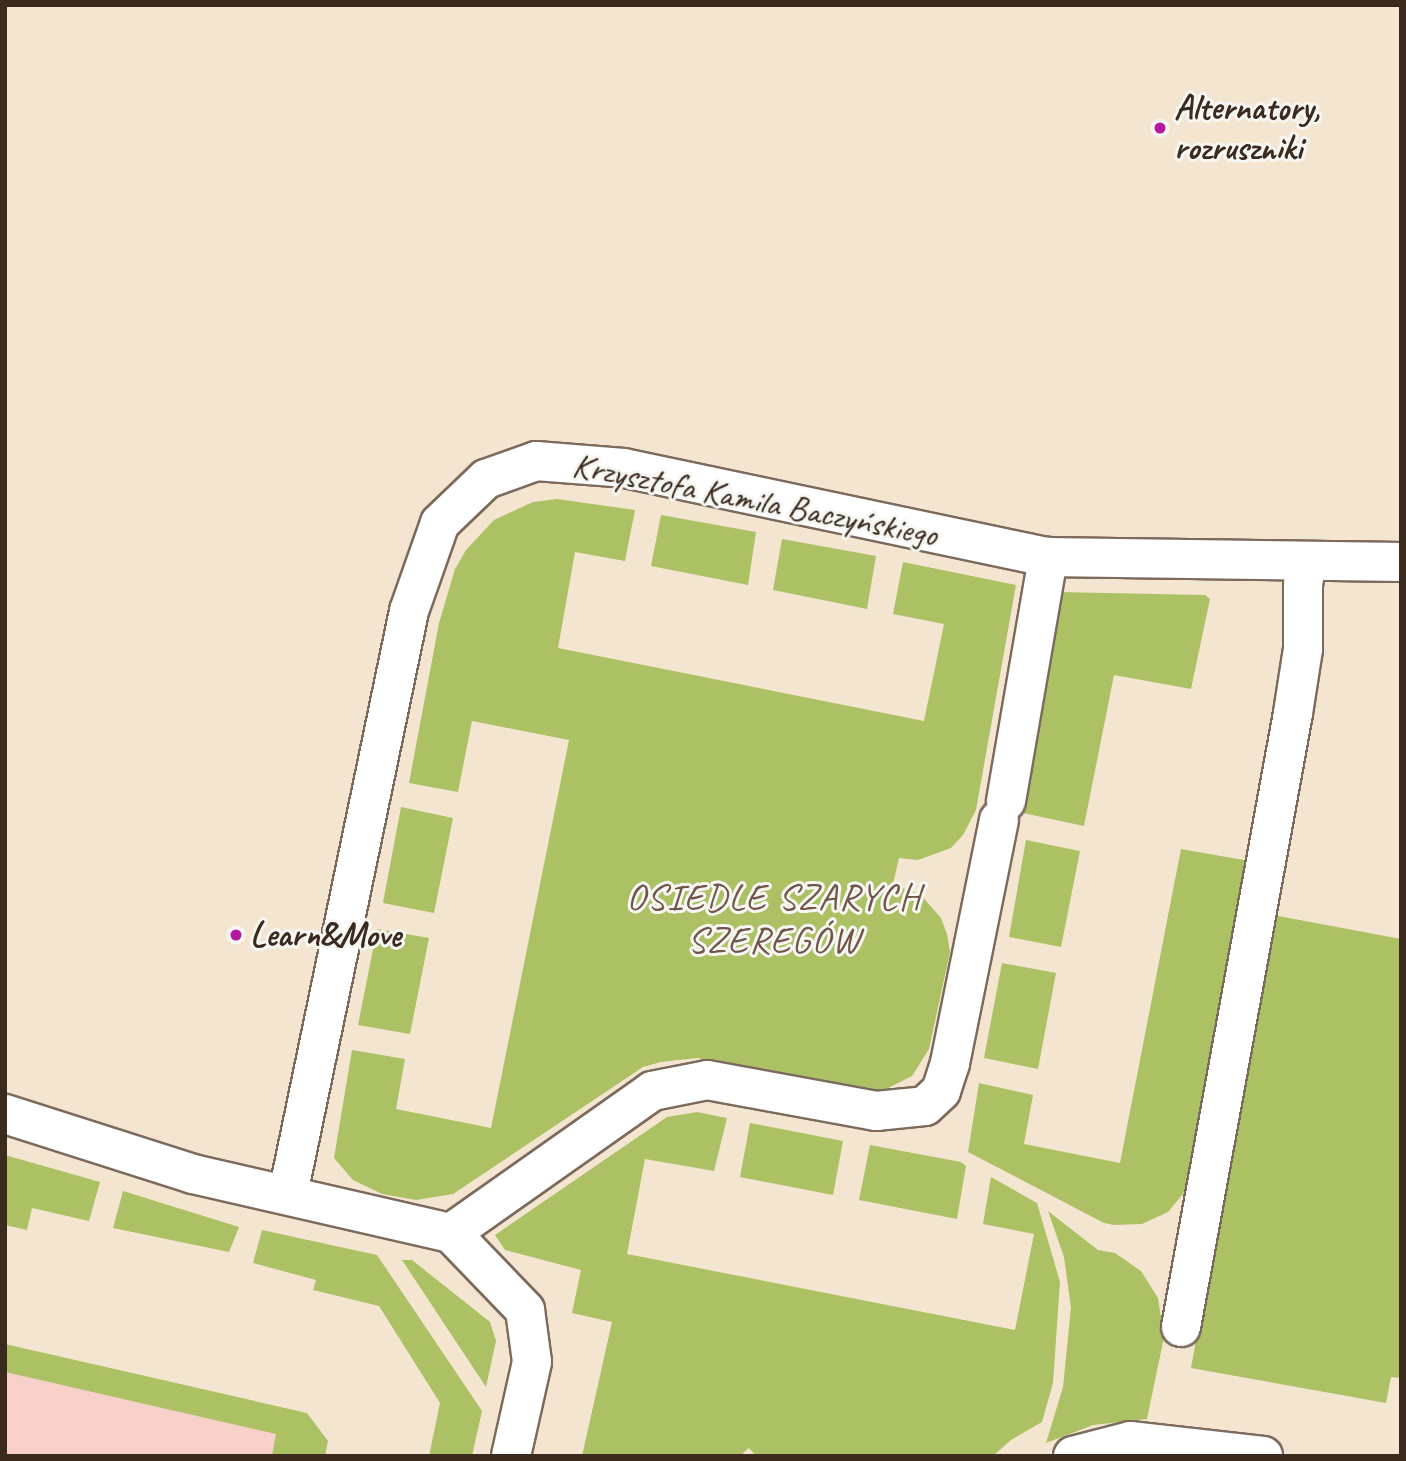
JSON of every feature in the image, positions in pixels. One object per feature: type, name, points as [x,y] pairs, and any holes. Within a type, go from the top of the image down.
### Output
[{"type":"street","name":"Krzysztofa Kamila Baczyńskiego","points":[[288,1194],[409,611],[440,523],[486,479],[536,461],[624,468],[1048,557],[1401,562]]},
{"type":"street","points":[[451,1233],[652,1091],[707,1080],[876,1111],[925,1106],[941,1090],[950,1063],[1003,810],[1048,557]]},
{"type":"street","points":[[1181,1327],[1291,726],[1303,649],[1303,585],[1307,561]]},
{"type":"street","points":[[5,1114],[194,1174],[451,1233],[525,1310],[532,1362],[511,1456]]},
{"type":"street","points":[[1073,1456],[1130,1441],[1262,1456]]},
{"type":"shaded area","points":[[5,1372],[277,1434],[272,1456],[5,1456]]},
{"type":"green space","points":[[557,499],[635,510],[625,561],[575,552],[558,648],[924,721],[944,624],[893,614],[903,562],[1016,585],[976,810],[963,835],[951,848],[918,860],[899,858],[893,884],[921,895],[941,918],[947,934],[950,952],[929,1049],[912,1076],[880,1092],[697,1058],[661,1062],[643,1067],[453,1194],[416,1200],[382,1194],[353,1180],[334,1158],[352,1050],[405,1059],[396,1109],[491,1128],[569,740],[472,721],[458,792],[409,783],[439,623],[455,569],[466,550],[494,520],[533,502]]},
{"type":"green space","points":[[661,515],[756,532],[748,585],[651,566]]},
{"type":"green space","points":[[782,539],[876,556],[867,609],[773,590]]},
{"type":"green space","points":[[1057,592],[1205,595],[1210,599],[1191,689],[1114,675],[1084,826],[1018,812]]},
{"type":"green space","points":[[401,807],[453,818],[434,913],[383,903]]},
{"type":"green space","points":[[1026,840],[1080,851],[1061,947],[1009,937]]},
{"type":"green space","points":[[1181,849],[1255,862],[1191,1177],[1183,1194],[1168,1212],[1142,1224],[1114,1225],[1104,1223],[968,1152],[979,1083],[1033,1095],[1024,1144],[1120,1163]]},
{"type":"green space","points":[[1273,915],[1401,939],[1401,1378],[1391,1377],[1386,1403],[1191,1368]]},
{"type":"green space","points":[[377,929],[429,938],[410,1034],[358,1025]]},
{"type":"green space","points":[[1002,963],[1056,973],[1038,1069],[984,1058]]},
{"type":"green space","points":[[697,1112],[727,1118],[714,1171],[645,1159],[627,1254],[1015,1330],[1034,1234],[983,1224],[991,1177],[1037,1203],[1060,1282],[1053,1383],[1042,1422],[1011,1440],[993,1456],[756,1456],[749,1448],[740,1456],[582,1456],[612,1322],[572,1313],[581,1270],[505,1250],[495,1235],[667,1117]]},
{"type":"green space","points":[[750,1123],[843,1141],[833,1195],[740,1177]]},
{"type":"green space","points":[[870,1145],[961,1162],[966,1166],[957,1219],[859,1200]]},
{"type":"green space","points":[[5,1155],[100,1182],[89,1221],[32,1208],[27,1230],[5,1225]]},
{"type":"green space","points":[[123,1191],[239,1227],[229,1252],[113,1228]]},
{"type":"green space","points":[[1048,1211],[1098,1250],[1115,1253],[1141,1271],[1158,1298],[1164,1337],[1147,1419],[1093,1425],[1046,1443],[1063,1387],[1071,1308],[1064,1257]]},
{"type":"green space","points":[[262,1230],[377,1255],[482,1411],[472,1456],[429,1456],[440,1403],[379,1306],[313,1290],[316,1280],[253,1263]]},
{"type":"green space","points":[[402,1260],[412,1260],[490,1322],[496,1341],[486,1387]]},
{"type":"green space","points":[[5,1344],[307,1413],[328,1441],[325,1456],[272,1456],[276,1434],[5,1372]]},
{"type":"place","name":"Alternatory, rozruszniki","points":[[1160,128]]},
{"type":"place","name":"Learn&Move","points":[[236,935]]},
{"type":"district","name":"OSIEDLE SZARYCH SZEREGÓW","points":[[774,920]]}]
